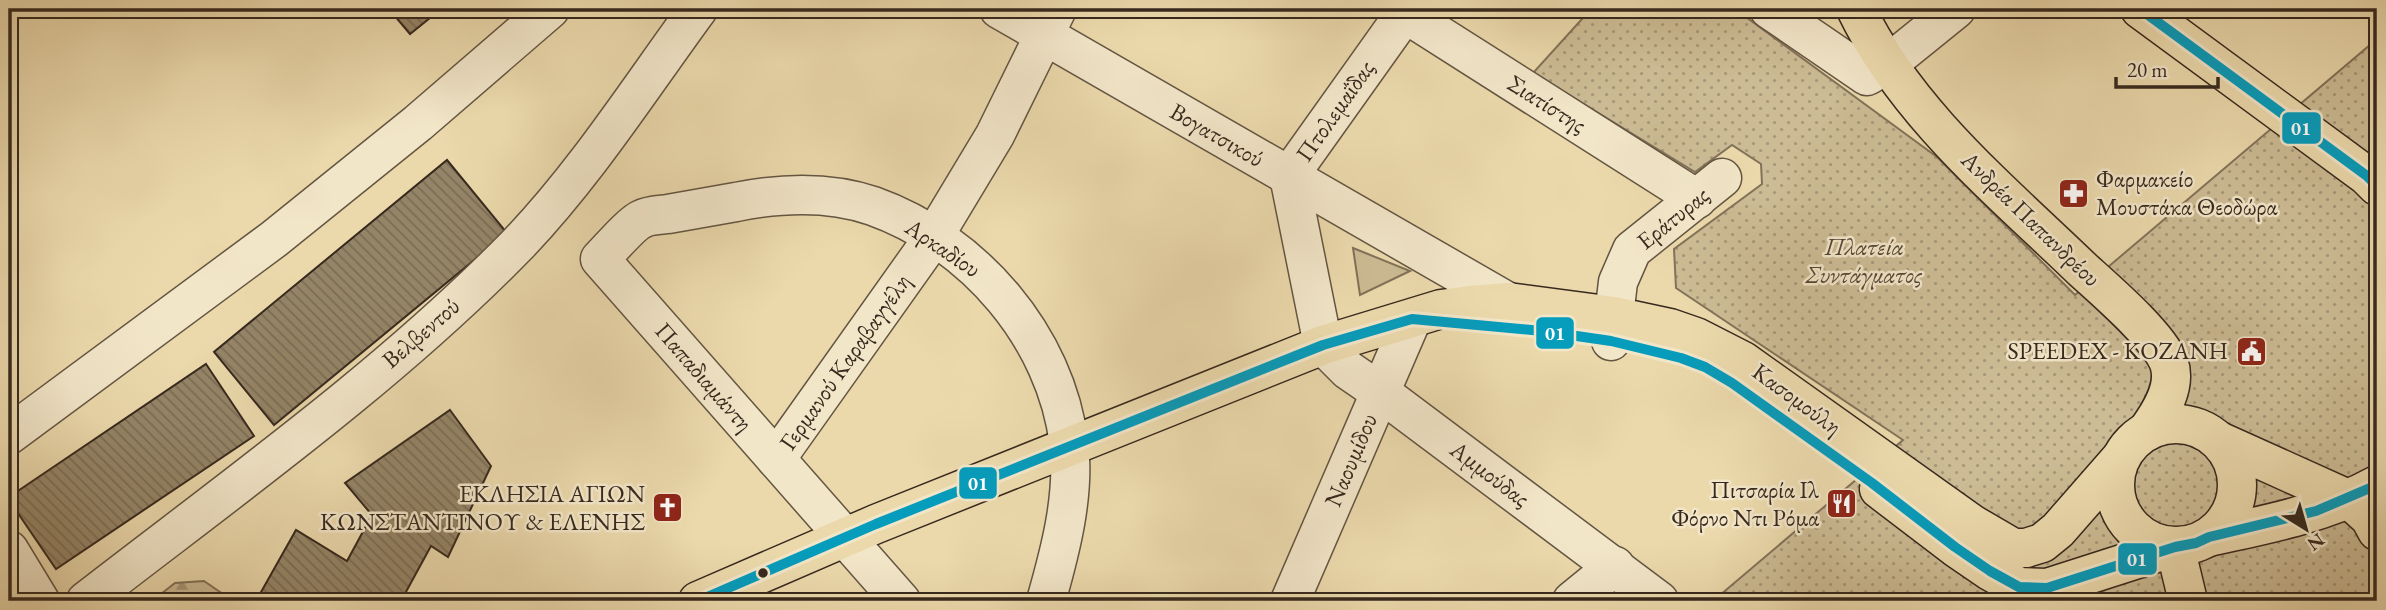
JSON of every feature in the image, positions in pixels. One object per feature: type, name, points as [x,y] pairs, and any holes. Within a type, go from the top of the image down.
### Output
[{"type":"main road","name":"Ανδρέα Παπανδρέου","points":[[1856,9],[1888,64],[1936,126],[2133,317],[2161,349],[2169,363],[2169,391],[2157,418],[2134,445]]},
{"type":"main road","points":[[2140,9],[2374,180]]},
{"type":"main road","name":"Κασομούλη","points":[[698,601],[1069,445],[1323,345],[1441,309],[1508,302],[1612,329],[1705,367],[1732,383],[1851,468],[1973,559],[2014,594]]},
{"type":"main road","name":"Κασομούλη","points":[[1412,319],[1542,331],[1670,328],[1696,337],[1744,360],[1972,524],[2013,548],[2026,548],[2042,543],[2059,530],[2134,445]]},
{"type":"main road","points":[[2219,441],[2232,459],[2238,480],[2231,513],[2218,531],[2192,542],[2153,543],[2143,538],[2120,513],[2115,491],[2116,469],[2134,445],[2167,425],[2179,424],[2200,429],[2219,441],[2363,492]]},
{"type":"main road","points":[[2014,594],[2047,588],[2192,542],[2296,517],[2363,492]]},
{"type":"main road","points":[[2363,492],[2370,518],[2377,531]]},
{"type":"main road","points":[[2014,594],[2059,530]]},
{"type":"main road","points":[[2188,601],[2192,542]]},
{"type":"street","points":[[9,435],[274,239],[418,123],[550,9]]},
{"type":"street","name":"Βελβεντού","points":[[86,601],[370,378],[447,312],[518,243],[569,187],[698,9]]},
{"type":"street","name":"Βογατσικού","points":[[999,9],[1051,22],[1289,176],[1508,302]]},
{"type":"street","points":[[1769,9],[1867,76],[1888,64],[1956,9]]},
{"type":"street","name":"Πτολεμαΐδας","points":[[1323,345],[1289,176],[1403,10]]},
{"type":"street","name":"Σιατίστης","points":[[1403,10],[1710,189]]},
{"type":"street","name":"Γερμανού Καραβαγγέλη","points":[[776,459],[933,238],[995,135],[1051,22]]},
{"type":"street","name":"Εράτυρας","points":[[1612,329],[1618,282],[1632,250],[1710,189]]},
{"type":"street","name":"Αρκαδίου","points":[[642,219],[758,198],[800,194],[838,198],[872,206],[908,222],[964,258],[989,280],[1013,309],[1039,349],[1052,380],[1069,445],[1066,509],[1046,601]]},
{"type":"street","name":"Παπαδιαμάντη","points":[[642,219],[600,259],[901,601]]},
{"type":"street","name":"Ναουμίδου","points":[[1290,601],[1412,319]]},
{"type":"street","name":"Αμμούδας","points":[[1323,345],[1348,370],[1659,601]]},
{"type":"street","points":[[9,550],[40,601]]},
{"type":"street","points":[[1572,601],[1615,566]]},
{"type":"green space","name":"Πλατεία Συντάγματος","points":[[1591,9],[1735,9],[1937,157],[2075,295],[2377,39],[2377,601],[1713,601],[1903,440],[1676,288],[1674,249],[1762,184],[1761,164],[1732,145],[1695,172],[1533,73]]},
{"type":"green space","points":[[1353,248],[1410,271],[1360,295]]},
{"type":"green space","points":[[204,581],[233,601],[152,601],[175,583]]},
{"type":"building","points":[[389,9],[441,9],[410,34]]},
{"type":"building","points":[[447,160],[507,233],[274,425],[214,352]]},
{"type":"building","points":[[206,364],[254,436],[56,569],[9,497]]},
{"type":"building","points":[[450,410],[491,466],[448,557],[431,546],[401,601],[256,601],[296,530],[347,561],[372,515],[345,483]]},
{"type":"transit line","name":"01","points":[[2140,9],[2377,186]]},
{"type":"transit line","name":"01","points":[[698,601],[876,524],[1323,345],[1412,319],[1542,331],[1611,341],[1681,358],[1705,367],[1732,383],[1872,483],[1955,547],[2019,587],[2047,588],[2209,537],[2316,511],[2377,485]]},
{"type":"place","name":"Φαρμακείο Μουστάκα Θεοδώρα","points":[[2073,193]]},
{"type":"place","name":"SPEEDEX - ΚΟΖΑΝΗ","points":[[2251,351]]},
{"type":"place","name":"Πιτσαρία Ιλ Φόρνο Ντι Ρόμα","points":[[1842,504]]},
{"type":"place","name":"ΕΚΛΗΣΙΑ ΑΓΙΩΝ ΚΩΝΣΤΑΝΤΙΝΟΥ & ΕΛΕΝΗΣ","points":[[668,508]]}]
